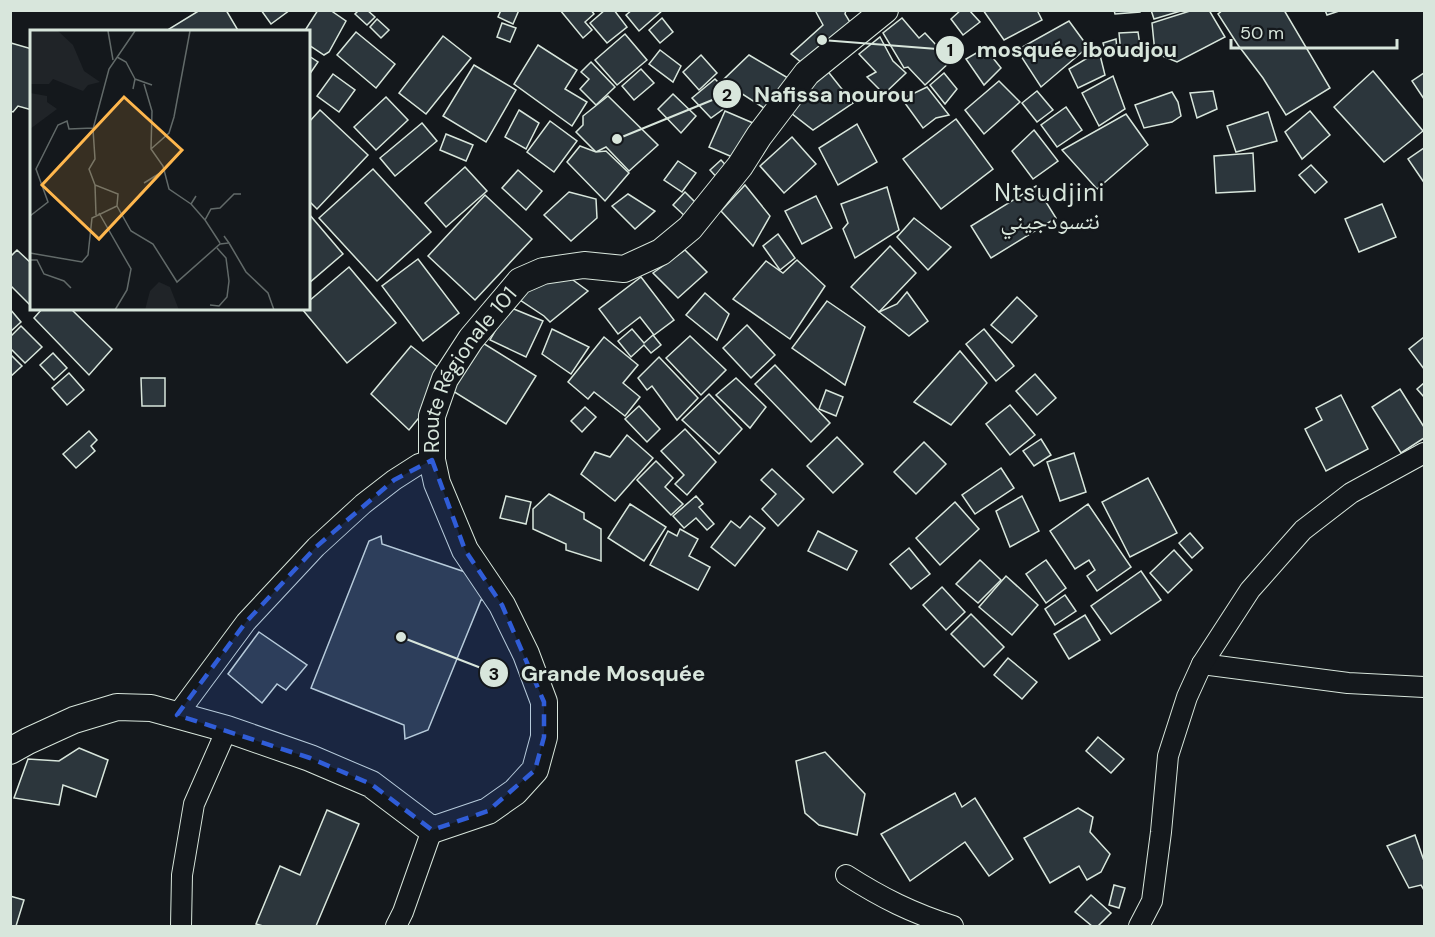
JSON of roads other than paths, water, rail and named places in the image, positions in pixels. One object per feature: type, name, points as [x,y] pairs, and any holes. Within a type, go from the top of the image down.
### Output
[{"type":"street","name":"Route Régionale 101","points":[[432,830],[488,811],[515,792],[535,770],[544,737],[544,702],[526,654],[502,605],[465,550],[437,483],[432,460],[432,416],[445,379],[471,339],[520,281],[543,271],[584,265],[624,270],[661,252],[690,228],[740,166],[759,136],[807,73],[885,10]]},
{"type":"street","points":[[1139,927],[1152,901],[1168,756],[1187,697],[1202,664],[1250,590],[1303,530],[1351,493],[1425,453]]},
{"type":"street","points":[[177,715],[246,622],[316,547],[363,504],[394,480],[420,464],[432,460]]},
{"type":"street","points":[[1202,664],[1348,683],[1425,687]]},
{"type":"street","points":[[10,751],[74,720],[117,707],[151,708],[227,729],[310,758],[371,784],[432,830],[404,912],[396,927]]},
{"type":"street","points":[[181,927],[182,875],[194,804],[227,729]]},
{"type":"street","points":[[846,875],[907,910],[953,927]]},
{"type":"place","name":"mosquée iboudjou","points":[[822,40]]},
{"type":"place","name":"Nafissa nourou","points":[[617,139]]},
{"type":"place","name":"Grande Mosquée","points":[[401,637]]},
{"type":"district","name":"Ntsudjini نتسودجيني","points":[[1050,207]]}]
